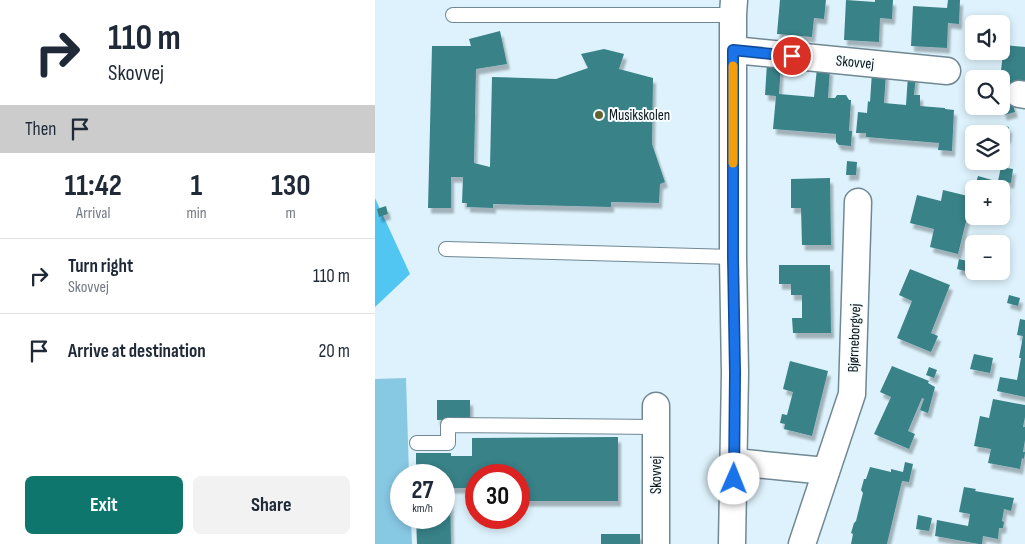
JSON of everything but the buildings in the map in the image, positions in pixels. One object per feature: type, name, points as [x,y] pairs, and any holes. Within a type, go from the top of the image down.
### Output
[{"type":"street","points":[[732,544],[735,373],[733,257],[734,8]]},
{"type":"street","name":"Skovvej","points":[[733,50],[947,71]]},
{"type":"street","name":"Bjørneborgvej","points":[[802,544],[852,394],[858,202]]},
{"type":"street","name":"Skovvej","points":[[656,417],[656,544]]},
{"type":"street","points":[[734,462],[826,471]]},
{"type":"lane","points":[[453,15],[734,8]]},
{"type":"lane","points":[[446,249],[733,257]]},
{"type":"lane","points":[[417,443],[448,443],[448,425],[656,417]]},
{"type":"shaded area","points":[[375,198],[410,274],[375,307]]},
{"type":"shaded area","points":[[406,378],[409,464],[390,464],[390,529],[411,529],[412,544],[375,544],[375,379]]},
{"type":"slow traffic","points":[[733,66],[733,163]]},
{"type":"place","name":"Musikskolen","points":[[599,115]]},
{"type":"route","points":[[734,479],[733,50],[792,56]]}]
